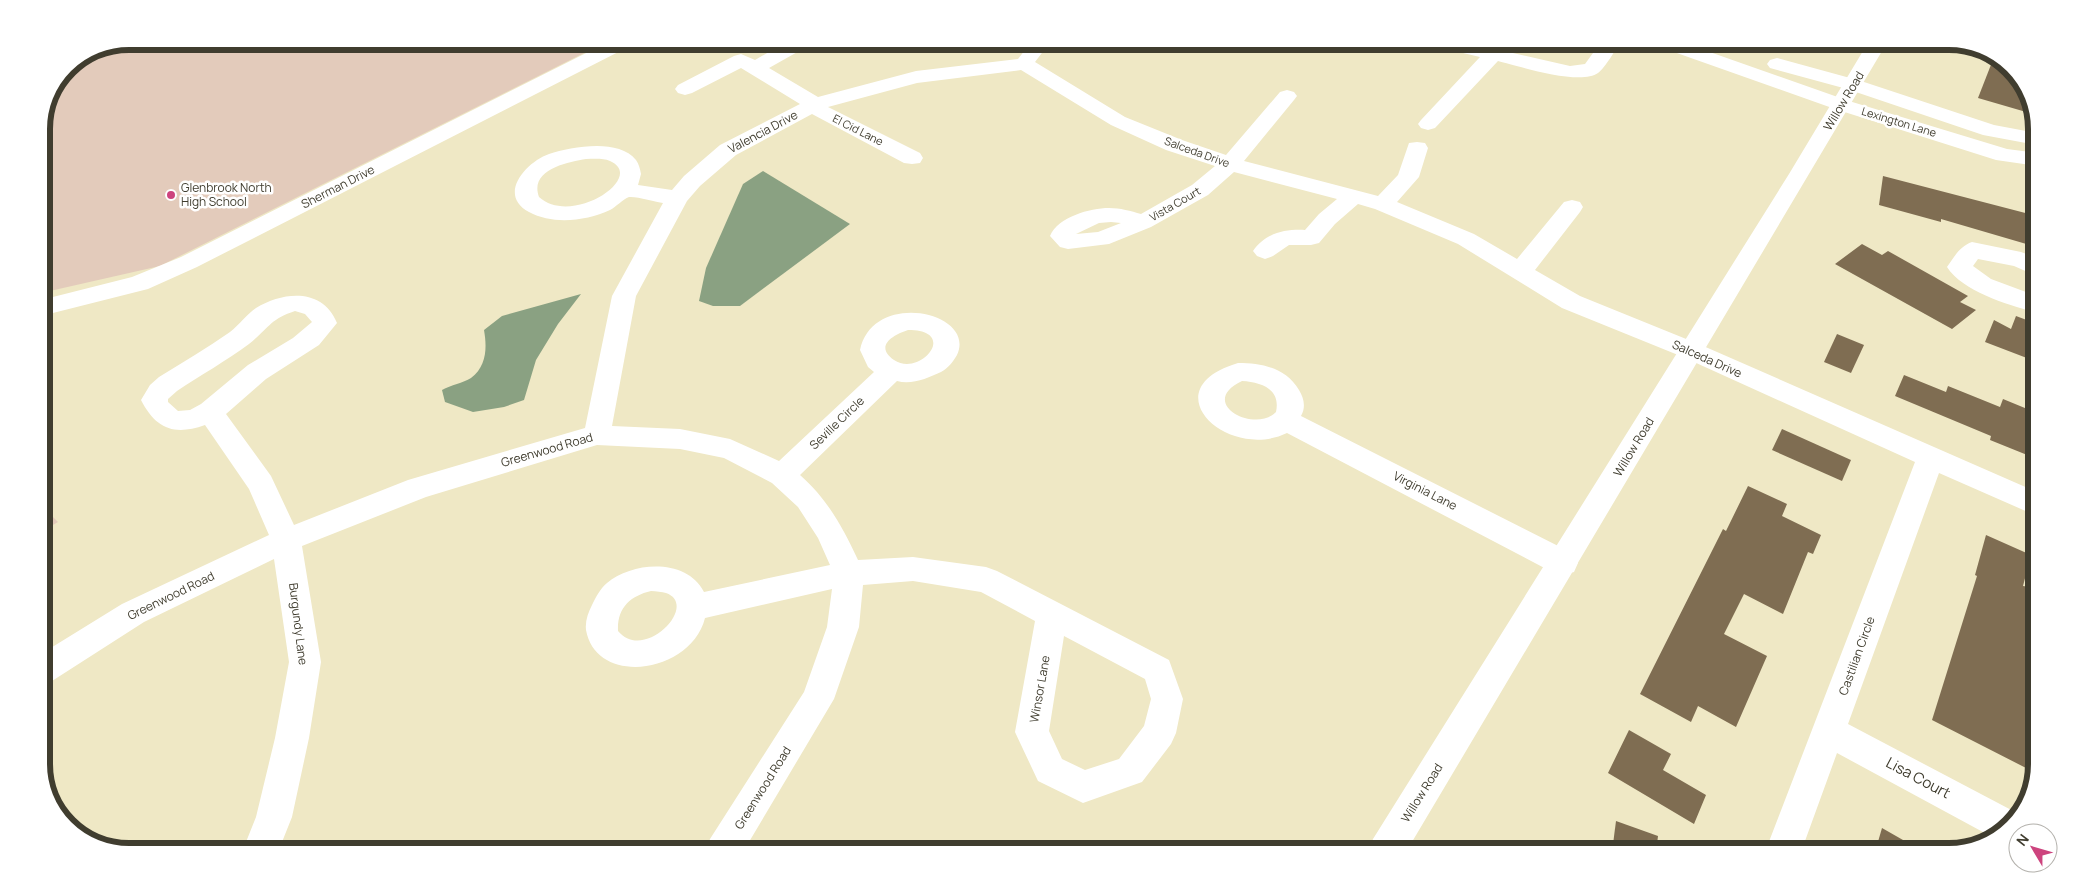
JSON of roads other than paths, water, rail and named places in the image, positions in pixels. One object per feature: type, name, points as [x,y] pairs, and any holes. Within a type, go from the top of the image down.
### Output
[{"type":"street","name":"Sherman Drive","points":[[50,306],[139,283],[189,262],[607,50]]},
{"type":"street","points":[[755,68],[787,50]]},
{"type":"street","points":[[1024,64],[1035,50]]},
{"type":"street","points":[[1428,124],[1493,50]]},
{"type":"street","points":[[1501,50],[1570,72],[1591,69],[1605,50]]},
{"type":"street","name":"Lexington Lane","points":[[1690,50],[1854,85],[1990,131],[2028,137]]},
{"type":"street","name":"Lexington Lane","points":[[1703,50],[1842,104],[2004,155],[2028,159]]},
{"type":"street","name":"Willow Road","points":[[1392,843],[1874,50]]},
{"type":"street","name":"El Cid Lane","points":[[685,88],[740,60],[815,104],[822,112],[912,158]]},
{"type":"street","name":"Valencia Drive","points":[[597,435],[624,296],[677,198],[692,181],[728,150],[815,104],[916,77],[1024,64]]},
{"type":"street","name":"Salceda Drive","points":[[1024,64],[1118,120],[1174,145],[1230,164],[1383,204],[1466,239],[1572,302],[1692,351],[1930,459],[2028,501]]},
{"type":"street","name":"Vista Court","points":[[1143,222],[1200,190],[1230,164],[1287,96]]},
{"type":"street","points":[[1383,204],[1408,177],[1417,148]]},
{"type":"street","points":[[625,190],[677,198]]},
{"type":"street","points":[[1264,252],[1278,239],[1286,236],[1311,238],[1327,220],[1353,197]]},
{"type":"street","points":[[1520,272],[1572,207]]},
{"type":"street","points":[[2028,264],[2021,260],[1972,250],[1959,267],[1982,285],[2028,301]]},
{"type":"street","points":[[295,303],[308,304],[322,315],[325,324],[315,337],[257,371],[210,412],[181,422],[168,418],[158,411],[154,400],[159,392],[168,384],[252,328],[263,315],[295,303]]},
{"type":"street","name":"Seville Circle","points":[[782,475],[892,371]]},
{"type":"street","name":"Burgundy Lane","points":[[210,412],[261,484],[286,540],[305,662],[292,738],[274,817],[264,843]]},
{"type":"street","name":"Virginia Lane","points":[[1286,420],[1563,563]]},
{"type":"street","name":"Greenwood Road","points":[[50,666],[133,614],[286,540],[418,488],[597,435],[680,439],[730,449],[782,475],[808,499],[830,532],[848,573],[843,626],[818,699],[729,843]]},
{"type":"street","name":"Castilian Circle","points":[[1786,843],[1930,459]]},
{"type":"street","name":"Winsor Lane","points":[[694,607],[848,573],[913,569],[986,580],[1158,670],[1166,699],[1159,734],[1130,770],[1083,787],[1050,770],[1032,732],[1052,616]]},
{"type":"street","name":"Lisa Court","points":[[1829,731],[2001,823]]},
{"type":"place","name":"Glenbrook North High School","points":[[171,195]]}]
